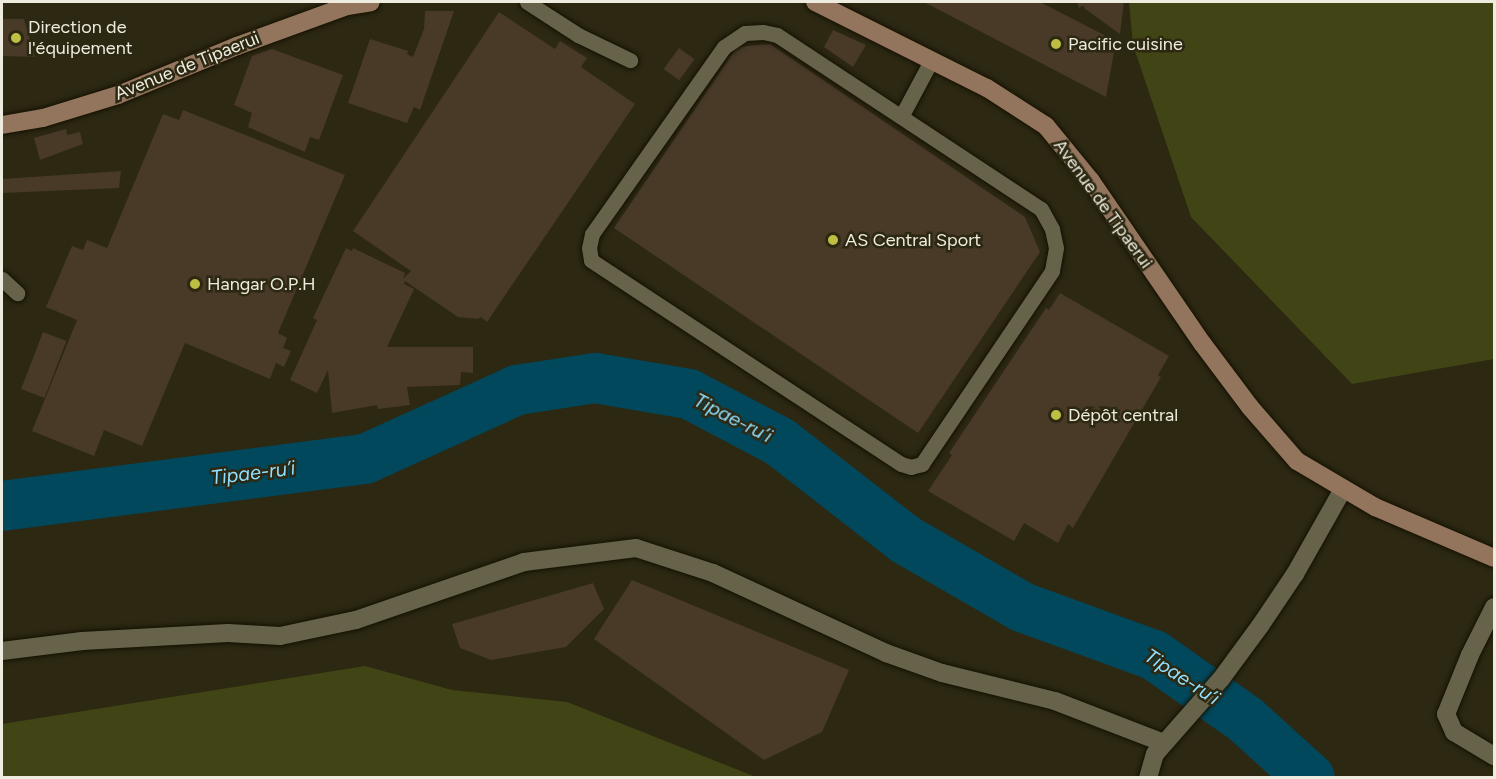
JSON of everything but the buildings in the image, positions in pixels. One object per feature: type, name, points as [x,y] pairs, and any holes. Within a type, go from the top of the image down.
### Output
[{"type":"main road","name":"Avenue de Tipaerui","points":[[2,125],[43,118],[118,95],[237,45],[347,6],[371,2]]},
{"type":"main road","name":"Avenue de Tipaerui","points":[[815,2],[987,88],[1046,126],[1091,181],[1202,344],[1250,407],[1297,461],[1375,507],[1494,558]]},
{"type":"street","points":[[1148,777],[1155,754],[1221,679],[1295,574],[1343,489]]},
{"type":"street","points":[[2,651],[82,641],[228,633],[280,636],[356,620],[524,562],[636,548],[713,573],[886,653],[942,673],[1055,701],[1164,743]]},
{"type":"street","points":[[1494,607],[1470,655],[1446,714],[1454,732],[1494,756]]},
{"type":"lane","points":[[527,2],[578,36],[630,60]]},
{"type":"lane","points":[[763,32],[777,35],[902,115],[1041,209],[1052,229],[1056,248],[1052,271],[922,464],[911,467],[901,464],[591,260],[589,248],[592,234],[724,47],[746,33],[763,32]]},
{"type":"lane","points":[[902,115],[931,61]]},
{"type":"lane","points":[[2,279],[17,293]]},
{"type":"green space","points":[[1129,2],[1494,2],[1494,359],[1352,384],[1191,217],[1133,45]]},
{"type":"green space","points":[[365,666],[452,690],[567,702],[756,777],[2,777],[2,724]]},
{"type":"waterway","name":"Tipae-ru’i","points":[[2,506],[365,459],[517,390],[595,378],[689,394],[780,442],[906,540],[1022,607],[1154,655],[1246,720],[1310,778]]},
{"type":"place","name":"Direction de l'équipement","points":[[16,38]]},
{"type":"place","name":"Pacific cuisine","points":[[1056,44]]},
{"type":"place","name":"AS Central Sport","points":[[833,240]]},
{"type":"place","name":"Hangar O.P.H","points":[[195,284]]},
{"type":"place","name":"Dépôt central","points":[[1056,415]]}]
